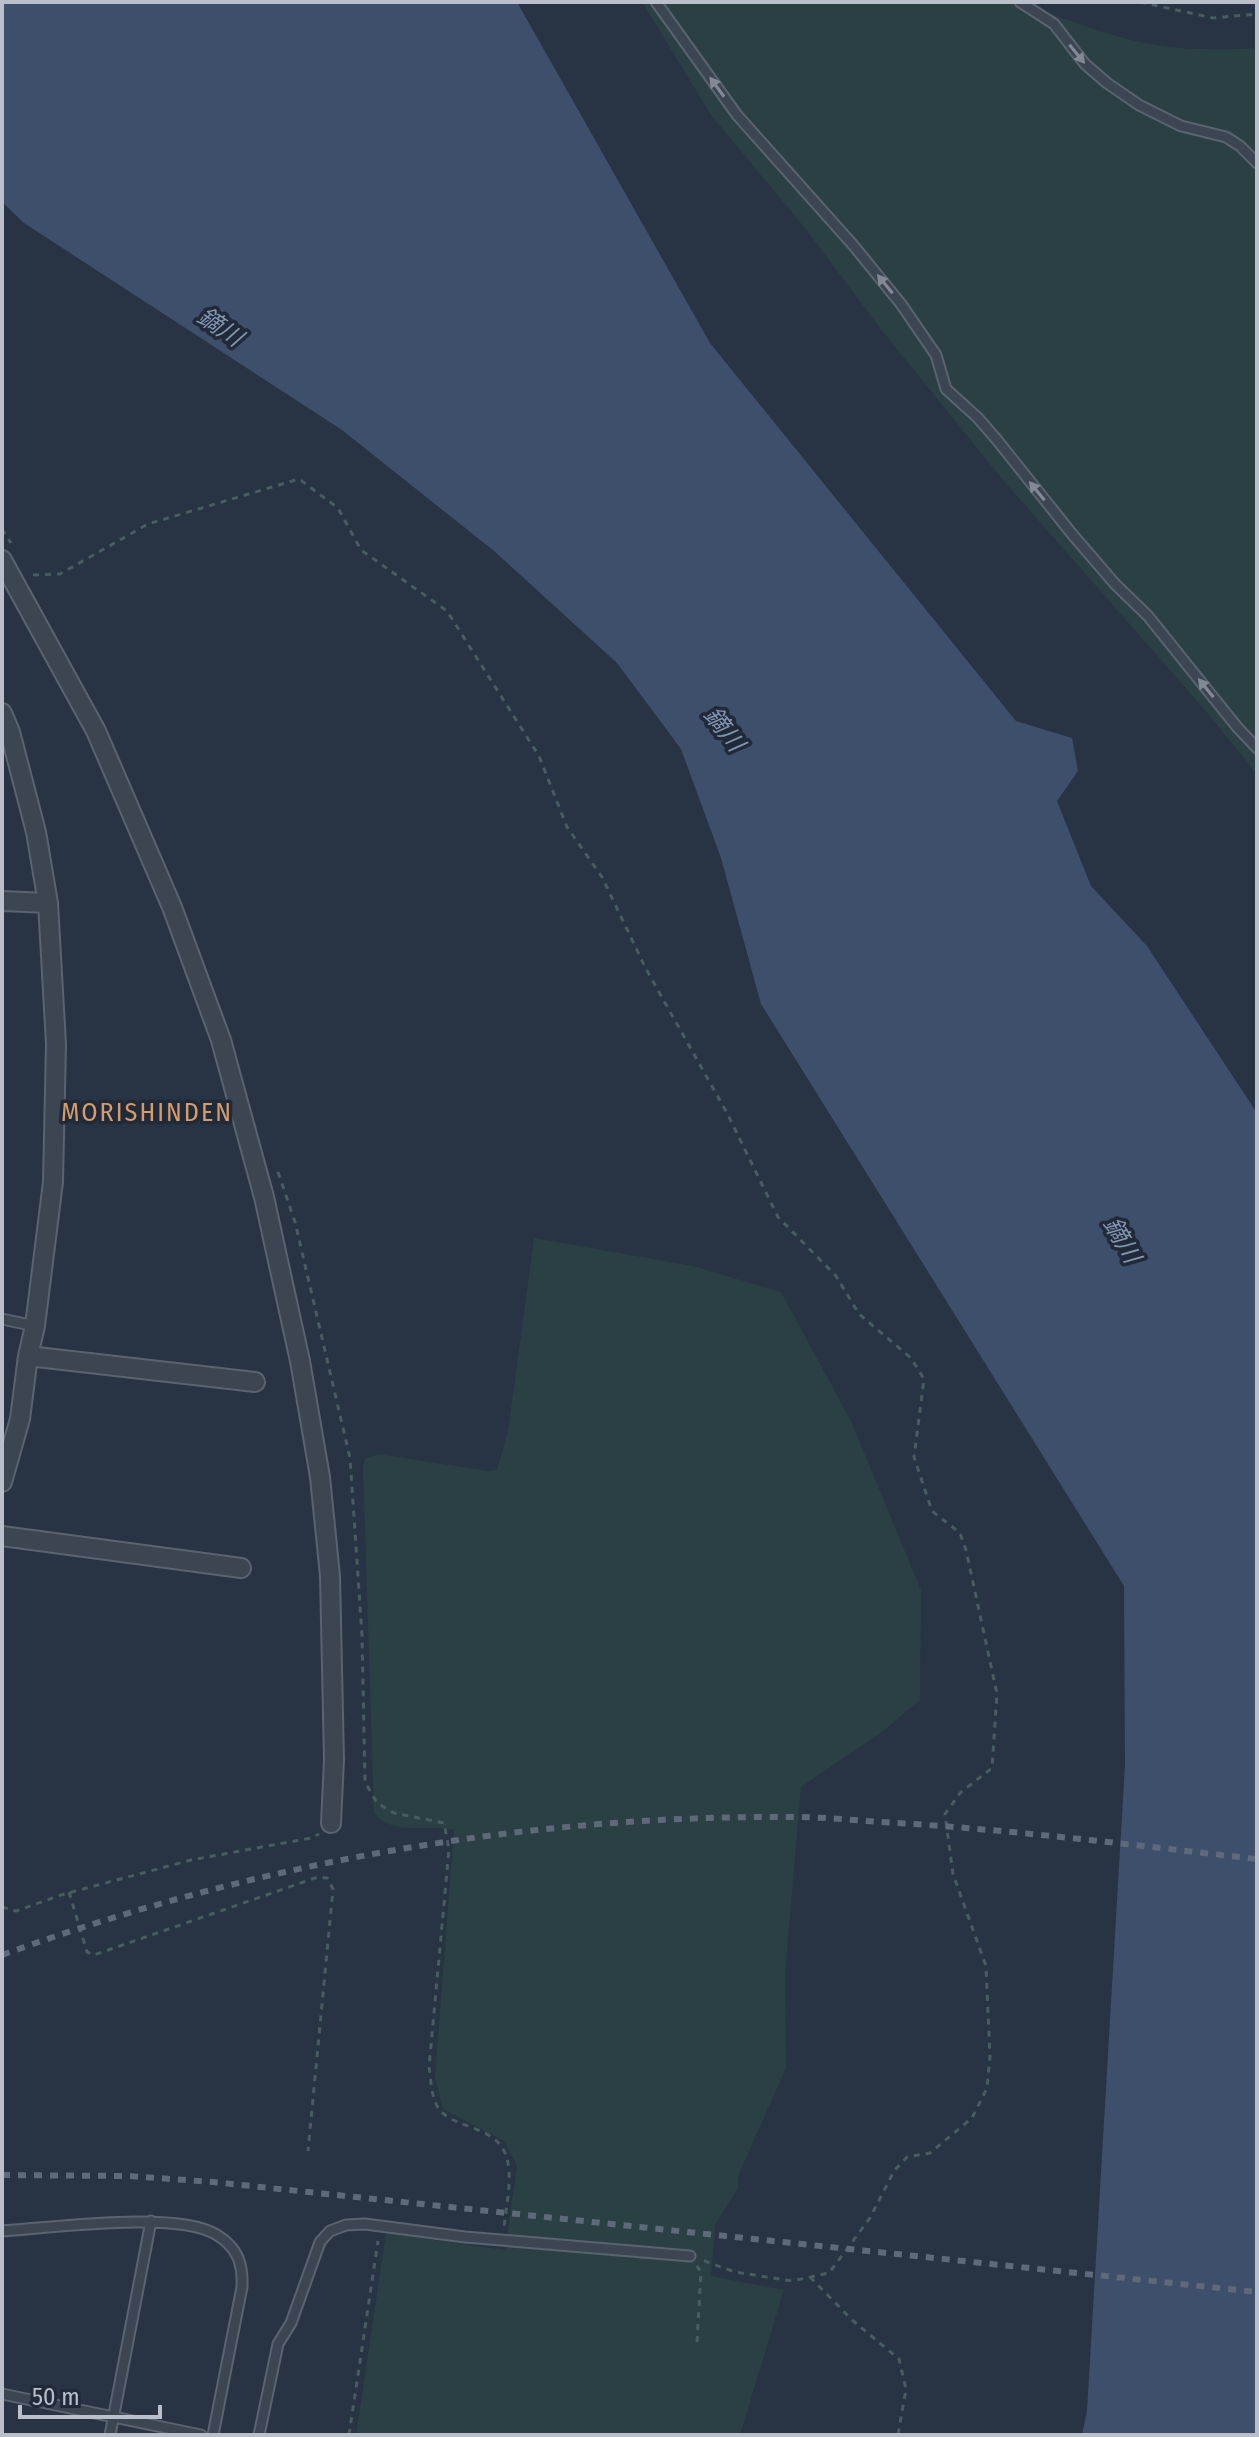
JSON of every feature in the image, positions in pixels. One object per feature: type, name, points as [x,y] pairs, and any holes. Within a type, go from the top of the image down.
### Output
[{"type":"street","points":[[10,556],[96,731],[172,907],[221,1040],[264,1197],[300,1361],[322,1491],[330,1576],[334,1760],[331,1823]]},
{"type":"street","points":[[2,713],[10,732],[36,832],[48,903],[56,1044],[53,1182],[20,1419],[2,1482]]},
{"type":"street","points":[[2,901],[48,903]]},
{"type":"street","points":[[28,1356],[255,1382]]},
{"type":"street","points":[[2,1536],[241,1568]]},
{"type":"lane","points":[[656,2],[737,115],[853,245],[901,304],[936,355],[946,389],[978,418],[1072,534],[1115,584],[1148,616],[1257,748]]},
{"type":"lane","points":[[1020,2],[1054,24],[1085,64],[1128,97],[1166,120],[1226,137],[1257,163]]},
{"type":"lane","points":[[2,1319],[35,1326]]},
{"type":"lane","points":[[2,2231],[151,2221],[198,2227],[215,2233],[231,2245],[243,2265],[242,2287],[213,2435]]},
{"type":"lane","points":[[110,2435],[151,2221]]},
{"type":"lane","points":[[259,2435],[278,2344],[291,2323],[320,2242],[330,2231],[346,2225],[381,2226],[465,2237],[690,2256]]},
{"type":"lane","points":[[2,2394],[201,2435]]},
{"type":"path","points":[[1140,2],[1213,18],[1257,14]]},
{"type":"path","points":[[33,575],[60,574],[148,524],[299,479],[338,508],[361,550],[447,611],[539,756],[567,827],[602,877],[646,969],[727,1113],[778,1217],[836,1276],[859,1314],[911,1358],[924,1379],[914,1457],[932,1511],[960,1533],[966,1550],[997,1694],[992,1768],[960,1793],[945,1814],[953,1874],[986,1966],[990,2057],[987,2088],[972,2118],[930,2153],[907,2157],[894,2171],[870,2218],[829,2273],[792,2281],[735,2272],[690,2256]]},
{"type":"path","points":[[2,529],[10,556]]},
{"type":"path","points":[[275,1164],[295,1222],[350,1458],[362,1635],[365,1782],[377,1803],[394,1813],[444,1823],[449,1849],[429,2067],[432,2091],[439,2109],[495,2138],[505,2152],[509,2167],[503,2239]]},
{"type":"path","points":[[2,1907],[16,1911],[69,1892],[191,1860],[311,1838],[325,1832],[331,1823]]},
{"type":"path","points":[[69,1892],[87,1952],[94,1955],[318,1877],[327,1878],[333,1889],[308,2151]]},
{"type":"path","points":[[349,2435],[381,2226]]},
{"type":"path","points":[[690,2256],[701,2272],[697,2342]]},
{"type":"path","points":[[810,2277],[852,2320],[899,2359],[906,2389],[898,2435]]},
{"type":"green space","points":[[642,2],[1028,2],[1036,8],[1083,25],[1146,43],[1198,49],[1257,48],[1257,774],[1204,709],[1002,479],[880,328],[808,232],[711,115]]},
{"type":"green space","points":[[534,1238],[693,1266],[781,1292],[851,1421],[921,1590],[920,1700],[882,1732],[801,1787],[785,1974],[786,2068],[738,2176],[738,2188],[715,2225],[711,2276],[784,2290],[740,2435],[356,2435],[386,2233],[505,2250],[517,2166],[504,2141],[443,2109],[435,2077],[454,1830],[399,1827],[380,1819],[374,1812],[363,1467],[365,1459],[378,1454],[497,1470],[508,1431]]},
{"type":"water","name":"鏑川","points":[[2,2],[517,2],[710,343],[1016,721],[1072,738],[1078,771],[1057,801],[1091,886],[1147,946],[1257,1113],[1257,2435],[1082,2435],[1087,2411],[1125,1765],[1124,1586],[761,1004],[721,858],[681,749],[617,663],[494,551],[342,430],[24,223],[2,202]]},
{"type":"railway","points":[[2,1955],[194,1894],[292,1870],[391,1851],[591,1825],[691,1819],[826,1818],[1022,1833],[1257,1859]]},
{"type":"railway","points":[[2,2175],[129,2176],[213,2182],[1257,2292]]},
{"type":"district","name":"MORISHINDEN","points":[[147,1112]]}]
